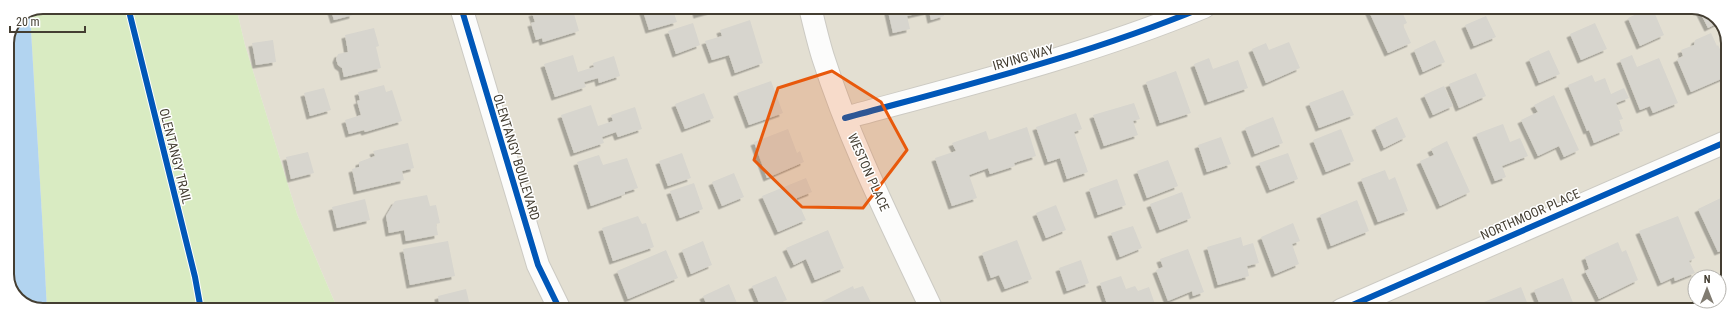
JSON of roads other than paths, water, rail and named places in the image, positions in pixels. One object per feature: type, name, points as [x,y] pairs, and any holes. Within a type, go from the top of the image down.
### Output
[{"type":"street","name":"OLENTANGY BOULEVARD","points":[[463,14],[538,265],[557,303]]},
{"type":"street","name":"WESTON PLACE","points":[[812,14],[823,57],[845,118],[876,190],[929,303]]},
{"type":"street","name":"IRVING WAY","points":[[845,118],[1051,62],[1187,14]]},
{"type":"street","name":"NORTHMOOR PLACE","points":[[1357,303],[1721,144]]},
{"type":"water","points":[[30,17],[47,303],[39,303],[28,299],[21,293],[16,285],[14,276],[14,43],[16,32],[22,22]]}]
